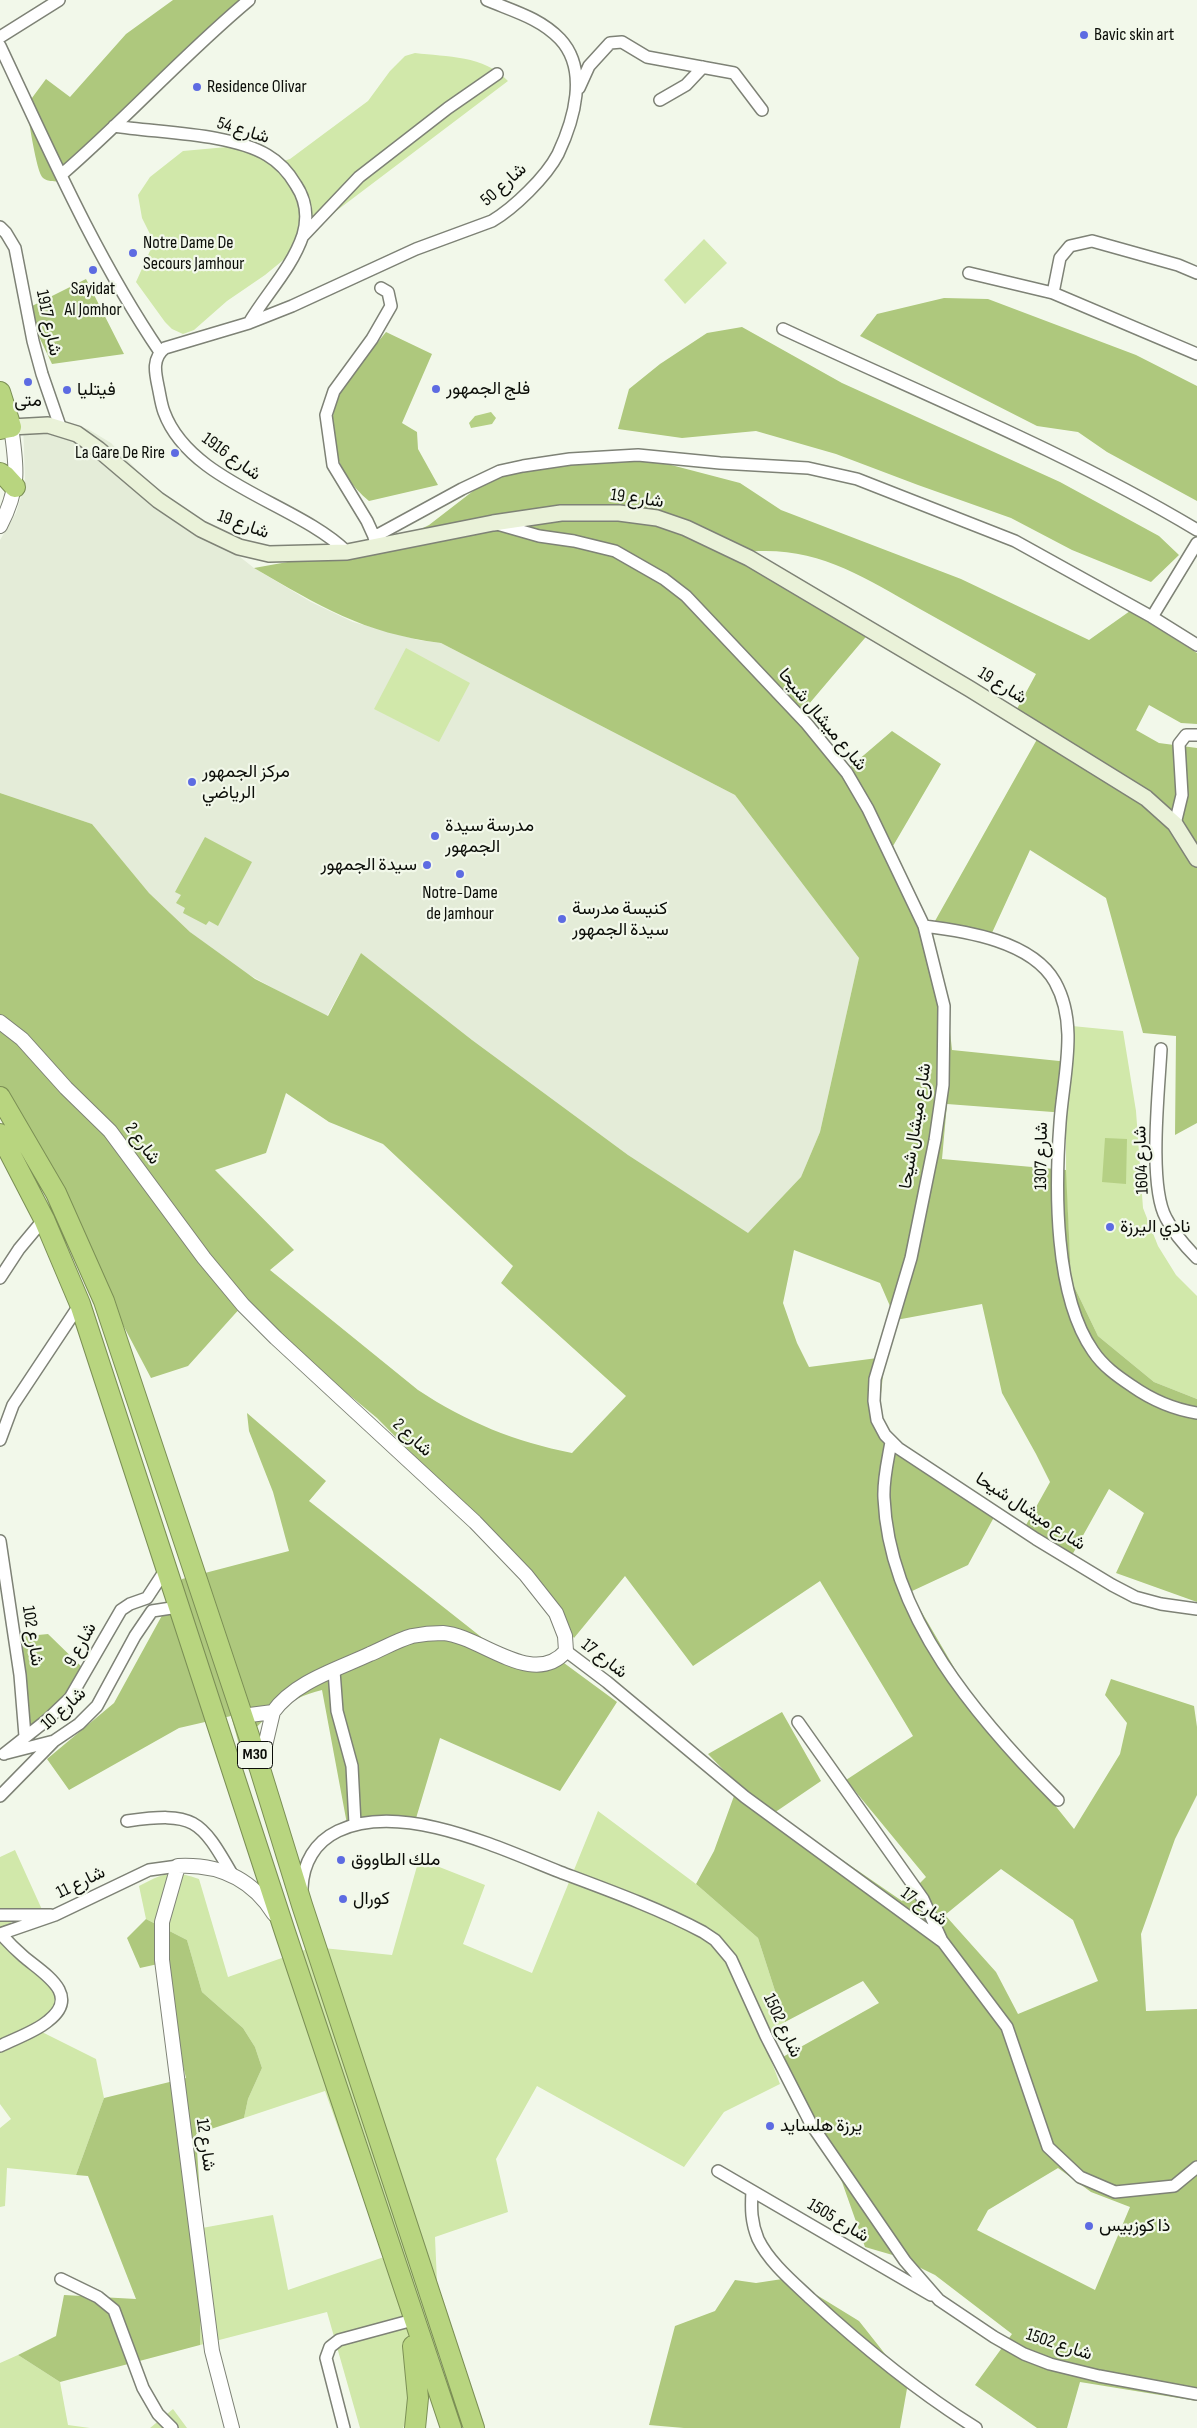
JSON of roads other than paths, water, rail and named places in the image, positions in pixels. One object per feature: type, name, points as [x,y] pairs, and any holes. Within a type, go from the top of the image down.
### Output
[{"type":"highway","points":[[0,392],[5,428]]},
{"type":"highway","points":[[0,473],[15,487]]},
{"type":"highway","name":"M30","points":[[0,1097],[56,1193],[97,1283],[260,1769],[302,1905],[474,2428]]},
{"type":"highway","name":"M30","points":[[0,1134],[44,1218],[80,1304],[414,2323],[451,2428]]},
{"type":"highway","points":[[414,2323],[413,2346],[418,2398],[415,2428]]},
{"type":"main road","name":"شارع 19","points":[[5,428],[35,424],[61,428],[77,434],[98,449],[158,500],[201,529],[239,547],[268,554],[347,552],[376,542],[561,512],[618,513],[657,518],[686,528],[750,558],[978,694],[1146,798],[1175,824],[1197,860]]},
{"type":"street","points":[[0,37],[59,0]]},
{"type":"street","points":[[61,175],[186,56],[249,0]]},
{"type":"street","name":"شارع 50","points":[[249,323],[292,306],[416,249],[482,225],[503,214],[541,177],[557,154],[572,114],[577,92],[577,76],[562,40],[545,25],[487,0]]},
{"type":"street","points":[[577,92],[589,66],[610,43],[622,42],[646,57],[734,73],[762,110]]},
{"type":"street","points":[[0,46],[61,175],[105,262],[135,315],[160,352],[180,342],[249,323]]},
{"type":"street","points":[[660,100],[686,85],[703,66]]},
{"type":"street","points":[[303,237],[359,177],[448,108],[497,74]]},
{"type":"street","name":"شارع 54","points":[[114,126],[220,140],[266,154],[278,162],[291,177],[304,200],[306,214],[303,237],[288,265],[249,323]]},
{"type":"street","name":"شارع 1917","points":[[0,228],[6,233],[15,248],[32,341],[61,428]]},
{"type":"street","points":[[1053,293],[1060,258],[1070,246],[1092,241],[1178,265],[1197,273]]},
{"type":"street","points":[[969,273],[1053,293],[1197,354]]},
{"type":"street","points":[[381,288],[388,292],[391,306],[372,339],[334,391],[326,415],[333,465],[367,521],[376,542],[462,489],[500,471],[523,466],[570,459],[638,455],[720,463],[808,468],[857,479],[1015,541],[1152,617],[1197,645]]},
{"type":"street","points":[[782,329],[1069,461],[1153,503],[1197,530]]},
{"type":"street","name":"شارع 1916","points":[[160,352],[155,370],[161,404],[172,429],[182,442],[197,456],[238,486],[324,531],[347,552]]},
{"type":"street","points":[[0,526],[13,499],[15,487],[5,428]]},
{"type":"street","name":"شارع ميشال شيحا","points":[[492,523],[539,536],[581,542],[615,551],[664,579],[686,596],[807,724],[847,773],[868,809],[924,926],[944,1006],[943,1085],[935,1140],[911,1258],[875,1379],[874,1401],[877,1420],[891,1442],[1036,1539],[1112,1585],[1135,1597],[1161,1604],[1197,1609]]},
{"type":"street","points":[[1152,617],[1197,543]]},
{"type":"street","points":[[1175,824],[1182,795],[1180,744],[1186,735],[1197,735]]},
{"type":"street","name":"شارع 1307","points":[[924,926],[964,931],[1014,948],[1029,956],[1054,980],[1059,991],[1068,1031],[1058,1166],[1061,1248],[1068,1291],[1079,1324],[1092,1350],[1109,1371],[1145,1395],[1170,1408],[1197,1413]]},
{"type":"street","name":"شارع 2","points":[[0,1022],[22,1039],[66,1088],[110,1131],[204,1258],[243,1305],[276,1338],[475,1522],[547,1598],[559,1619],[565,1636],[566,1651]]},
{"type":"street","name":"شارع 1604","points":[[1160,1049],[1157,1129],[1160,1200],[1166,1218],[1197,1258]]},
{"type":"street","points":[[0,1278],[19,1249],[44,1218]]},
{"type":"street","points":[[0,1440],[13,1405],[80,1304]]},
{"type":"street","points":[[891,1442],[885,1480],[887,1526],[899,1574],[914,1614],[941,1658],[979,1712],[1023,1764],[1058,1800]]},
{"type":"street","name":"شارع 102","points":[[0,1541],[20,1675],[25,1736]]},
{"type":"street","name":"شارع 9","points":[[2,1754],[47,1720],[70,1698],[121,1610],[130,1604],[147,1598],[157,1579],[166,1570]]},
{"type":"street","name":"شارع 10","points":[[0,1796],[54,1741],[79,1724],[97,1706],[135,1636],[152,1611],[178,1607]]},
{"type":"street","points":[[260,1769],[273,1712],[292,1693],[334,1671],[405,1639],[422,1634],[455,1636],[526,1664],[552,1662],[566,1651]]},
{"type":"street","name":"شارع 17","points":[[566,1651],[607,1682],[745,1797],[943,1942],[1006,2028],[1048,2147],[1080,2177],[1115,2192],[1174,2186],[1197,2167]]},
{"type":"street","points":[[334,1671],[337,1711],[352,1766],[355,1824]]},
{"type":"street","points":[[242,1716],[273,1712]]},
{"type":"street","points":[[798,1722],[923,1899],[943,1942]]},
{"type":"street","points":[[2,1754],[54,1741]]},
{"type":"street","points":[[127,1821],[169,1816],[195,1823],[221,1855],[233,1876]]},
{"type":"street","name":"شارع 1502","points":[[302,1905],[303,1875],[312,1854],[322,1842],[332,1834],[355,1824],[401,1822],[446,1831],[592,1884],[691,1926],[715,1940],[731,1959],[766,2036],[811,2124],[905,2261],[940,2300],[994,2337],[1024,2354],[1050,2364],[1197,2394]]},
{"type":"street","points":[[178,1866],[208,1866],[233,1876],[262,1897],[285,1932]]},
{"type":"street","name":"شارع 11","points":[[0,1934],[55,1915],[149,1870],[178,1866]]},
{"type":"street","name":"شارع 12","points":[[178,1866],[162,1922],[162,1960],[212,2352],[232,2428]]},
{"type":"street","points":[[0,1915],[55,1915]]},
{"type":"street","points":[[0,1934],[54,1982],[61,1995],[61,2001],[50,2020],[0,2046]]},
{"type":"street","name":"شارع 1505","points":[[718,2171],[940,2300]]},
{"type":"street","points":[[752,2191],[751,2219],[759,2241],[790,2280],[832,2319],[913,2386],[976,2428]]},
{"type":"street","points":[[61,2280],[98,2297],[114,2310],[146,2395],[158,2414],[172,2428]]},
{"type":"street","points":[[344,2428],[326,2358],[330,2347],[346,2337],[414,2323]]},
{"type":"place","name":"Bavic skin art","points":[[1084,35]]},
{"type":"place","name":"Residence Olivar","points":[[197,87]]},
{"type":"place","name":"Notre Dame De Secours Jamhour","points":[[133,253]]},
{"type":"place","name":"Sayidat Al Jomhor","points":[[93,270]]},
{"type":"place","name":"متى","points":[[28,382]]},
{"type":"place","name":"فلج الجمهور","points":[[436,389]]},
{"type":"place","name":"فيتليا","points":[[67,390]]},
{"type":"place","name":"La Gare De Rire","points":[[175,453]]},
{"type":"place","name":"مركز الجمهور الرياضي","points":[[192,782]]},
{"type":"place","name":"مدرسة سيدة الجمهور","points":[[435,836]]},
{"type":"place","name":"سيدة الجمهور","points":[[427,865]]},
{"type":"place","name":"Notre-Dame de Jamhour","points":[[460,874]]},
{"type":"place","name":"كنيسة مدرسة سيدة الجمهور","points":[[562,919]]},
{"type":"place","name":"نادي اليرزة","points":[[1110,1227]]},
{"type":"place","name":"ملك الطاووق","points":[[341,1860]]},
{"type":"place","name":"كورال","points":[[343,1899]]},
{"type":"place","name":"يرزة هلسايد","points":[[770,2126]]},
{"type":"place","name":"ذا كوزبيس","points":[[1089,2226]]}]
